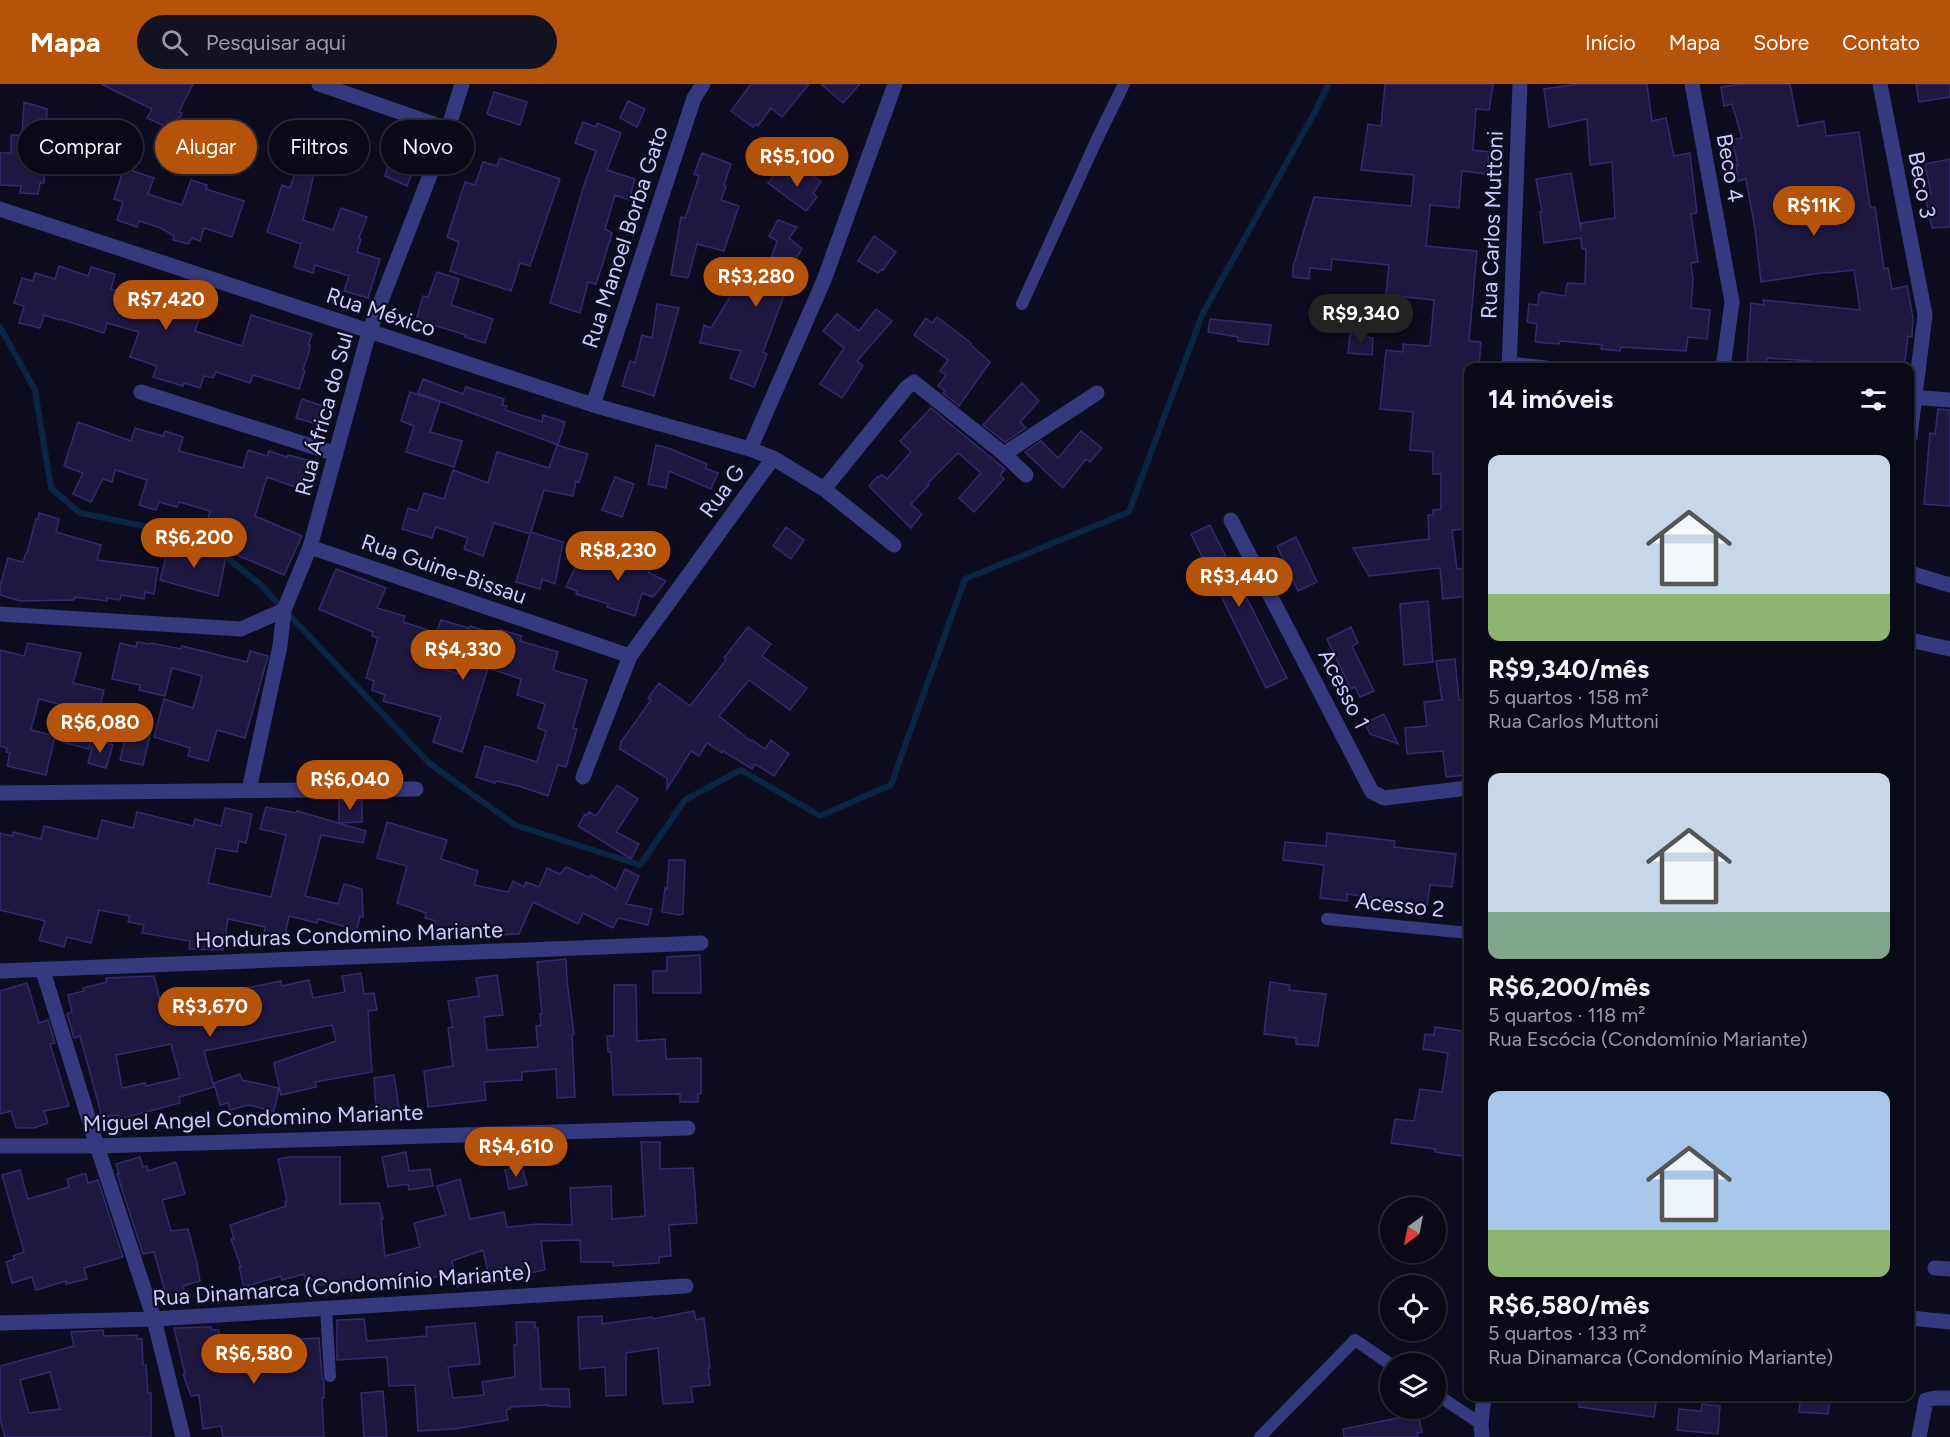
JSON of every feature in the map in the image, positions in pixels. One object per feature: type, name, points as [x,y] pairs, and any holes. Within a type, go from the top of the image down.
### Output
[{"type":"street","points":[[319,84],[422,120]]},
{"type":"street","name":"Rua África do Sul","points":[[451,120],[462,84]]},
{"type":"street","name":"Rua Manoel Borba Gato","points":[[593,405],[694,98],[703,84]]},
{"type":"street","points":[[750,450],[824,280],[895,84]]},
{"type":"street","name":"Rua Carlos Muttoni","points":[[1509,363],[1520,84]]},
{"type":"street","name":"Beco 4","points":[[1692,84],[1732,302],[1724,363]]},
{"type":"street","name":"Beco 3","points":[[1880,84],[1925,315],[1914,385]]},
{"type":"street","name":"Rua África do Sul","points":[[249,790],[280,645],[284,610],[310,548],[369,332],[430,174]]},
{"type":"street","name":"Rua México","points":[[0,209],[593,405],[773,458]]},
{"type":"street","points":[[824,489],[914,382],[1004,454],[1026,475]]},
{"type":"street","points":[[141,392],[336,454]]},
{"type":"street","points":[[1004,454],[1097,393]]},
{"type":"street","points":[[1914,398],[1950,400]]},
{"type":"street","name":"Rua G","points":[[583,777],[630,656],[773,458],[824,489],[894,545]]},
{"type":"street","name":"Acesso 1","points":[[1231,520],[1372,792],[1384,798],[1464,788]]},
{"type":"street","name":"Rua Guine-Bissau","points":[[310,548],[630,656]]},
{"type":"street","points":[[1914,574],[1950,585]]},
{"type":"street","points":[[0,614],[241,630],[284,610]]},
{"type":"street","points":[[1914,641],[1950,649]]},
{"type":"street","points":[[0,793],[416,789]]},
{"type":"street","name":"Honduras Condomino Mariante","points":[[0,971],[701,943]]},
{"type":"street","points":[[43,971],[154,1319],[183,1437]]},
{"type":"street","name":"Miguel Angel Condomino Mariante","points":[[0,1146],[97,1146],[688,1128]]},
{"type":"street","name":"Rua Dinamarca (Condomínio Mariante)","points":[[0,1323],[154,1319],[686,1286]]},
{"type":"street","points":[[1914,1318],[1950,1322]]},
{"type":"street","points":[[1919,1437],[1926,1400],[1950,1398]]},
{"type":"street","points":[[1481,1430],[1484,1401]]},
{"type":"lane","points":[[1022,304],[1124,84]]},
{"type":"lane","name":"Acesso 2","points":[[1327,919],[1464,933]]},
{"type":"lane","points":[[326,1309],[330,1376]]},
{"type":"lane","points":[[1260,1437],[1355,1340],[1380,1357]]},
{"type":"lane","points":[[1446,1402],[1481,1430]]},
{"type":"building","points":[[101,84],[193,84],[179,112],[182,113],[178,120],[155,122],[147,118],[152,109]]},
{"type":"building","points":[[751,84],[809,84],[782,117],[771,108],[758,126],[756,124],[753,127],[731,111]]},
{"type":"building","points":[[821,84],[860,84],[843,103]]},
{"type":"building","points":[[1385,84],[1493,84],[1489,110],[1476,109],[1473,150],[1489,152],[1487,174],[1462,171],[1459,208],[1430,205],[1426,246],[1477,251],[1469,341],[1481,342],[1479,363],[1464,363],[1464,529],[1452,530],[1457,569],[1464,568],[1464,596],[1443,599],[1440,568],[1369,576],[1353,548],[1429,539],[1428,515],[1433,515],[1433,510],[1441,509],[1441,474],[1433,474],[1433,452],[1410,450],[1413,412],[1380,409],[1386,350],[1403,352],[1403,344],[1430,346],[1434,300],[1386,295],[1389,265],[1332,259],[1331,270],[1310,268],[1309,279],[1293,277],[1293,267],[1314,197],[1411,206],[1414,175],[1361,170],[1368,124],[1381,126]]},
{"type":"building","points":[[1578,84],[1647,84],[1652,121],[1666,118],[1674,156],[1690,153],[1697,213],[1691,214],[1698,262],[1691,263],[1693,280],[1691,308],[1710,310],[1707,339],[1688,337],[1686,351],[1621,347],[1620,351],[1601,349],[1602,345],[1560,341],[1559,344],[1535,342],[1537,324],[1527,322],[1529,304],[1538,305],[1541,292],[1565,296],[1567,283],[1585,284],[1586,249],[1582,249],[1581,238],[1544,243],[1540,212],[1542,212],[1536,179],[1571,173],[1581,231],[1581,223],[1615,218],[1612,162],[1590,165],[1587,119],[1549,127],[1544,89]]},
{"type":"building","points":[[1741,84],[1790,84],[1798,126],[1824,121],[1826,136],[1859,132],[1870,207],[1875,207],[1884,269],[1888,268],[1892,289],[1907,286],[1913,317],[1912,337],[1908,336],[1905,363],[1823,363],[1767,358],[1767,363],[1747,362],[1751,303],[1764,305],[1763,300],[1860,310],[1854,270],[1761,282],[1746,179],[1738,181],[1736,165],[1738,165],[1732,140],[1742,138],[1732,104],[1724,106],[1721,87]]},
{"type":"building","points":[[1916,84],[1950,84],[1950,97],[1919,102]]},
{"type":"building","points":[[494,92],[527,102],[520,125],[487,114]]},
{"type":"building","points":[[628,101],[645,109],[637,127],[620,118]]},
{"type":"building","points":[[24,102],[47,109],[47,120],[23,120]]},
{"type":"building","points":[[583,122],[596,127],[597,123],[621,133],[607,170],[635,179],[629,200],[615,195],[605,229],[612,233],[596,284],[588,282],[580,313],[550,303],[596,151],[575,143]]},
{"type":"building","points":[[11,135],[18,135],[18,174],[44,174],[44,183],[40,183],[38,194],[20,193],[21,186],[0,185],[0,153],[11,153]]},
{"type":"building","points":[[702,153],[731,164],[721,200],[739,206],[724,251],[697,244],[688,278],[671,275],[681,217],[685,218],[699,176],[694,174]]},
{"type":"building","points":[[500,158],[560,179],[530,266],[520,263],[511,291],[450,271],[459,242],[447,237],[465,182],[475,185],[483,162],[497,166]]},
{"type":"building","points":[[1950,159],[1950,227],[1932,228],[1925,195],[1931,194],[1925,164]]},
{"type":"building","points":[[779,170],[795,183],[805,170],[821,182],[813,193],[817,197],[806,211],[768,183]]},
{"type":"building","points":[[122,174],[142,174],[154,178],[148,194],[182,205],[191,180],[207,185],[206,189],[244,201],[232,237],[204,228],[200,241],[192,238],[188,244],[173,240],[174,236],[161,228],[139,221],[137,227],[117,220],[123,202],[114,199]]},
{"type":"building","points":[[295,174],[314,174],[303,220],[333,230],[341,208],[367,217],[359,238],[361,239],[357,252],[380,259],[368,298],[344,291],[349,276],[315,265],[313,273],[294,267],[301,244],[267,232],[282,185],[290,188]]},
{"type":"building","points":[[386,174],[412,174],[407,186],[385,176]]},
{"type":"building","points":[[778,220],[797,227],[789,238],[802,249],[787,273],[798,278],[791,296],[785,293],[763,352],[767,354],[754,387],[730,378],[741,351],[700,343],[704,325],[711,328],[751,263],[768,268],[777,241],[769,236]]},
{"type":"building","points":[[874,236],[896,252],[883,270],[878,273],[858,261]]},
{"type":"building","points":[[59,266],[88,276],[91,267],[115,274],[111,289],[149,300],[150,297],[201,315],[195,331],[242,346],[251,315],[312,334],[299,389],[253,375],[250,383],[216,372],[213,378],[204,376],[200,388],[184,383],[183,386],[153,377],[157,366],[130,357],[139,332],[107,323],[104,333],[44,315],[40,328],[19,323],[24,306],[14,303],[22,278],[33,281],[35,273],[55,279]]},
{"type":"building","points":[[437,272],[459,279],[451,305],[493,319],[485,343],[416,320],[423,296],[428,297]]},
{"type":"building","points":[[657,304],[679,308],[654,396],[622,386],[630,361],[635,363],[642,335],[652,338]]},
{"type":"building","points":[[876,309],[892,321],[857,361],[863,366],[842,398],[820,384],[844,348],[823,331],[837,314],[859,331]]},
{"type":"building","points":[[937,317],[971,343],[990,362],[959,406],[938,386],[946,375],[940,371],[948,360],[914,335],[926,318],[932,323]]},
{"type":"building","points":[[1210,319],[1271,325],[1268,345],[1238,341],[1238,337],[1208,332]]},
{"type":"building","points":[[1350,334],[1373,338],[1372,355],[1348,353]]},
{"type":"building","points":[[423,379],[463,394],[466,387],[504,399],[502,405],[507,406],[505,410],[542,422],[543,415],[565,422],[558,445],[418,393]]},
{"type":"building","points":[[1022,383],[1039,401],[1020,422],[1026,428],[1005,442],[983,425]]},
{"type":"building","points":[[410,392],[440,402],[430,432],[462,441],[454,467],[406,452],[414,426],[401,421]]},
{"type":"building","points":[[302,399],[323,406],[317,424],[296,418]]},
{"type":"building","points":[[931,408],[1005,469],[1000,475],[1004,479],[974,512],[959,498],[981,473],[958,453],[911,504],[922,514],[911,528],[869,486],[878,476],[882,475],[887,479],[911,452],[900,441]]},
{"type":"building","points":[[1938,409],[1950,410],[1950,506],[1924,504],[1930,433],[1935,434]]},
{"type":"building","points":[[78,422],[131,441],[135,428],[163,436],[165,431],[183,437],[179,451],[243,468],[248,450],[267,456],[269,451],[315,462],[306,491],[267,477],[255,516],[302,536],[284,575],[227,551],[237,528],[208,519],[210,511],[179,502],[177,507],[159,502],[156,510],[139,505],[147,480],[115,470],[112,482],[103,479],[91,502],[73,494],[83,473],[64,466]]},
{"type":"building","points":[[1081,431],[1102,448],[1090,462],[1086,459],[1063,488],[1025,452],[1041,441],[1058,458]]},
{"type":"building","points":[[557,445],[588,454],[579,482],[576,481],[573,496],[544,490],[531,532],[563,542],[555,584],[542,579],[540,589],[516,582],[530,534],[494,523],[483,556],[464,549],[468,538],[436,527],[432,538],[402,529],[408,508],[418,511],[424,493],[444,499],[453,470],[488,483],[497,452],[549,468]]},
{"type":"building","points":[[656,445],[707,464],[705,468],[718,473],[711,489],[669,471],[666,488],[648,484]]},
{"type":"building","points":[[615,477],[634,484],[622,517],[602,510]]},
{"type":"building","points":[[39,513],[59,519],[56,532],[101,545],[97,560],[158,568],[154,594],[145,592],[144,599],[121,595],[120,600],[107,598],[107,601],[75,597],[74,600],[20,601],[0,595],[0,586],[8,558],[23,562]]},
{"type":"building","points":[[1210,525],[1287,678],[1266,688],[1191,534]]},
{"type":"building","points":[[786,527],[804,540],[791,559],[773,546]]},
{"type":"building","points":[[1296,537],[1317,582],[1298,591],[1277,546]]},
{"type":"building","points":[[170,542],[226,557],[218,596],[160,580]]},
{"type":"building","points":[[628,547],[655,556],[649,573],[666,581],[653,597],[642,593],[635,616],[607,607],[608,604],[576,594],[577,591],[566,587],[579,560],[616,572],[618,563],[622,564]]},
{"type":"building","points":[[336,569],[386,588],[377,608],[405,616],[403,622],[434,632],[426,664],[460,674],[470,645],[436,635],[441,620],[499,635],[501,630],[522,636],[520,641],[558,652],[553,670],[587,680],[573,728],[577,729],[566,767],[558,765],[548,796],[519,786],[496,781],[495,783],[476,777],[485,746],[537,762],[546,731],[538,728],[545,704],[517,695],[521,679],[488,668],[462,752],[433,742],[441,717],[383,701],[385,695],[372,690],[374,681],[366,678],[378,638],[372,636],[373,632],[319,609]]},
{"type":"building","points":[[1428,601],[1433,662],[1404,665],[1400,604]]},
{"type":"building","points":[[748,627],[771,644],[762,656],[807,688],[790,710],[749,680],[719,716],[765,749],[771,740],[789,754],[774,776],[755,764],[752,769],[707,743],[699,756],[691,751],[667,789],[667,778],[620,749],[621,742],[651,700],[648,698],[659,683],[690,706]]},
{"type":"building","points":[[1351,627],[1358,643],[1352,646],[1374,691],[1360,697],[1355,687],[1351,689],[1327,639]]},
{"type":"building","points":[[137,642],[181,649],[182,646],[247,662],[250,651],[268,656],[245,738],[217,730],[208,761],[188,756],[190,748],[154,737],[164,699],[193,708],[202,676],[172,668],[165,696],[139,690],[140,685],[112,679],[120,643],[136,647]]},
{"type":"building","points":[[28,643],[81,653],[73,683],[104,690],[89,749],[62,742],[70,707],[39,699],[31,730],[55,736],[46,775],[7,766],[10,753],[6,752],[7,748],[0,746],[0,650],[24,656]]},
{"type":"building","points":[[1455,659],[1459,700],[1464,700],[1464,775],[1446,777],[1443,751],[1407,754],[1405,728],[1427,726],[1424,702],[1442,700],[1436,661]]},
{"type":"building","points":[[1384,714],[1398,744],[1370,734],[1365,723]]},
{"type":"building","points":[[128,726],[151,731],[143,765],[120,760]]},
{"type":"building","points":[[94,740],[113,745],[106,768],[88,763]]},
{"type":"building","points":[[617,785],[638,799],[616,832],[639,844],[631,859],[578,826],[585,814],[587,816],[589,812],[596,816]]},
{"type":"building","points":[[339,800],[362,800],[362,822],[339,823]]},
{"type":"building","points":[[266,807],[296,813],[297,811],[366,831],[363,843],[321,835],[305,896],[338,904],[344,884],[362,889],[363,917],[360,916],[357,930],[318,919],[317,923],[289,916],[284,939],[264,935],[265,927],[228,919],[223,950],[189,949],[190,941],[142,933],[144,925],[128,922],[130,916],[99,910],[91,943],[67,937],[64,947],[39,940],[45,921],[0,910],[0,833],[12,836],[13,832],[41,839],[44,826],[97,839],[102,820],[133,828],[137,812],[193,826],[195,819],[221,826],[225,808],[252,814],[246,843],[239,841],[237,852],[216,848],[208,883],[271,897],[286,835],[260,829]]},
{"type":"building","points":[[387,822],[447,840],[441,859],[478,871],[474,885],[508,892],[513,881],[524,887],[526,882],[539,887],[547,868],[560,874],[566,867],[590,878],[591,875],[616,889],[625,869],[639,876],[626,904],[652,909],[648,925],[618,918],[613,928],[583,913],[578,924],[533,902],[519,934],[499,935],[453,926],[450,936],[431,936],[436,921],[425,918],[426,913],[397,903],[407,866],[377,858]]},
{"type":"building","points":[[1327,833],[1395,841],[1394,847],[1456,854],[1452,887],[1430,885],[1426,914],[1393,910],[1394,901],[1347,894],[1347,901],[1320,898],[1324,865],[1283,860],[1285,842],[1326,846]]},
{"type":"building","points":[[669,860],[685,860],[683,914],[680,915],[662,912],[665,888],[667,889]]},
{"type":"building","points":[[700,955],[701,993],[653,993],[653,971],[667,971],[667,957]]},
{"type":"building","points":[[566,959],[574,1034],[572,1035],[575,1097],[557,1098],[556,1069],[522,1072],[522,1080],[484,1082],[486,1100],[428,1107],[424,1071],[453,1066],[448,1028],[453,1027],[448,1001],[479,996],[476,978],[497,975],[503,1015],[484,1017],[487,1050],[538,1047],[536,1026],[541,1025],[540,1014],[542,1014],[537,962]]},
{"type":"building","points":[[361,973],[364,994],[374,993],[377,1010],[368,1011],[372,1072],[315,1082],[316,1087],[281,1095],[274,1063],[336,1041],[332,1025],[204,1051],[214,1087],[179,1097],[180,1103],[119,1119],[118,1115],[102,1117],[80,1036],[74,1038],[67,1014],[72,1012],[68,995],[84,991],[83,988],[107,982],[106,978],[154,976],[164,1016],[210,1005],[208,996],[281,981],[282,986],[309,980],[313,998],[345,992],[342,976]],"holes":[[[171,1044],[180,1078],[146,1086],[145,1083],[122,1088],[116,1055]]]},
{"type":"building","points":[[1270,982],[1290,985],[1289,990],[1326,994],[1318,1046],[1296,1044],[1296,1038],[1264,1034]]},
{"type":"building","points":[[27,983],[39,1023],[48,1020],[55,1043],[50,1044],[69,1106],[44,1111],[48,1123],[34,1128],[16,1128],[11,1111],[0,1114],[0,991]]},
{"type":"building","points":[[614,985],[636,985],[637,1041],[665,1039],[666,1059],[701,1058],[701,1094],[698,1094],[698,1102],[680,1102],[680,1094],[613,1095],[611,1052],[608,1052],[607,1036],[614,1036]]},
{"type":"building","points":[[1435,1027],[1464,1031],[1464,1156],[1435,1152],[1435,1149],[1391,1143],[1395,1119],[1414,1121],[1420,1089],[1442,1092],[1448,1053],[1423,1049],[1425,1034],[1434,1035]]},
{"type":"building","points":[[240,1074],[242,1080],[279,1088],[274,1111],[248,1105],[230,1110],[228,1103],[220,1105],[214,1083]]},
{"type":"building","points":[[394,1075],[399,1108],[376,1109],[374,1078]]},
{"type":"building","points":[[641,1142],[660,1142],[660,1169],[693,1168],[697,1223],[669,1225],[671,1256],[659,1257],[659,1263],[613,1266],[613,1262],[581,1262],[580,1240],[541,1241],[545,1270],[490,1281],[483,1250],[452,1261],[454,1271],[401,1288],[400,1285],[391,1286],[389,1279],[306,1286],[304,1274],[282,1280],[281,1276],[244,1287],[239,1267],[241,1267],[231,1239],[234,1239],[230,1225],[286,1206],[287,1201],[278,1159],[340,1157],[340,1204],[379,1203],[383,1219],[381,1219],[385,1256],[420,1247],[414,1223],[446,1215],[437,1186],[460,1179],[470,1219],[504,1212],[507,1227],[538,1224],[572,1225],[570,1188],[611,1186],[612,1219],[645,1216]]},
{"type":"building","points":[[406,1152],[409,1171],[430,1169],[433,1186],[409,1190],[408,1184],[388,1187],[382,1157]]},
{"type":"building","points":[[140,1157],[143,1167],[147,1166],[148,1171],[176,1162],[185,1194],[162,1200],[171,1231],[188,1229],[197,1263],[200,1281],[183,1286],[186,1298],[168,1302],[154,1252],[143,1254],[117,1174],[119,1174],[116,1164]]},
{"type":"building","points":[[522,1166],[527,1185],[509,1189],[505,1170]]},
{"type":"building","points":[[20,1170],[28,1199],[69,1187],[67,1179],[83,1174],[86,1174],[88,1183],[98,1180],[123,1257],[84,1268],[87,1279],[66,1284],[66,1281],[36,1290],[32,1277],[12,1283],[6,1262],[15,1259],[13,1256],[24,1252],[2,1175]]},
{"type":"building","points":[[694,1311],[696,1320],[704,1318],[710,1385],[691,1387],[693,1402],[663,1404],[658,1348],[626,1353],[626,1395],[606,1396],[605,1367],[580,1369],[578,1317],[602,1316],[602,1324],[652,1317],[653,1319]]},
{"type":"building","points":[[364,1319],[367,1341],[427,1336],[426,1327],[475,1323],[480,1364],[448,1367],[453,1398],[484,1395],[482,1382],[515,1377],[516,1322],[535,1322],[535,1328],[538,1328],[541,1389],[569,1389],[570,1407],[548,1405],[510,1407],[506,1410],[508,1420],[454,1429],[418,1431],[415,1385],[389,1386],[387,1357],[337,1360],[337,1320]]},
{"type":"building","points":[[211,1327],[211,1330],[219,1330],[219,1338],[242,1336],[243,1352],[299,1347],[298,1339],[319,1338],[324,1382],[324,1398],[322,1398],[324,1437],[223,1437],[221,1426],[203,1429],[199,1395],[191,1396],[183,1374],[185,1374],[174,1328]]},
{"type":"building","points":[[103,1330],[104,1336],[137,1335],[137,1339],[142,1339],[143,1365],[146,1365],[148,1393],[151,1393],[151,1437],[5,1437],[0,1418],[0,1366],[74,1346],[71,1332]],"holes":[[[50,1372],[60,1409],[29,1413],[20,1380]]]},
{"type":"building","points":[[383,1391],[387,1437],[364,1437],[361,1393]]},
{"type":"building","points":[[1579,1401],[1656,1401],[1654,1417],[1579,1407]]},
{"type":"building","points":[[1800,1401],[1829,1401],[1828,1414],[1799,1412]]},
{"type":"building","points":[[1702,1404],[1720,1406],[1718,1434],[1677,1430],[1679,1409],[1701,1411]]},
{"type":"building","points":[[1393,1419],[1419,1419],[1422,1432],[1417,1433],[1418,1437],[1344,1437],[1343,1429]]},
{"type":"waterway","points":[[0,327],[35,390],[51,488],[80,513],[202,538],[260,584],[429,763],[515,825],[640,865],[685,800],[741,770],[820,816],[891,785],[965,579],[1129,512],[1202,315],[1316,110],[1328,84]]}]
